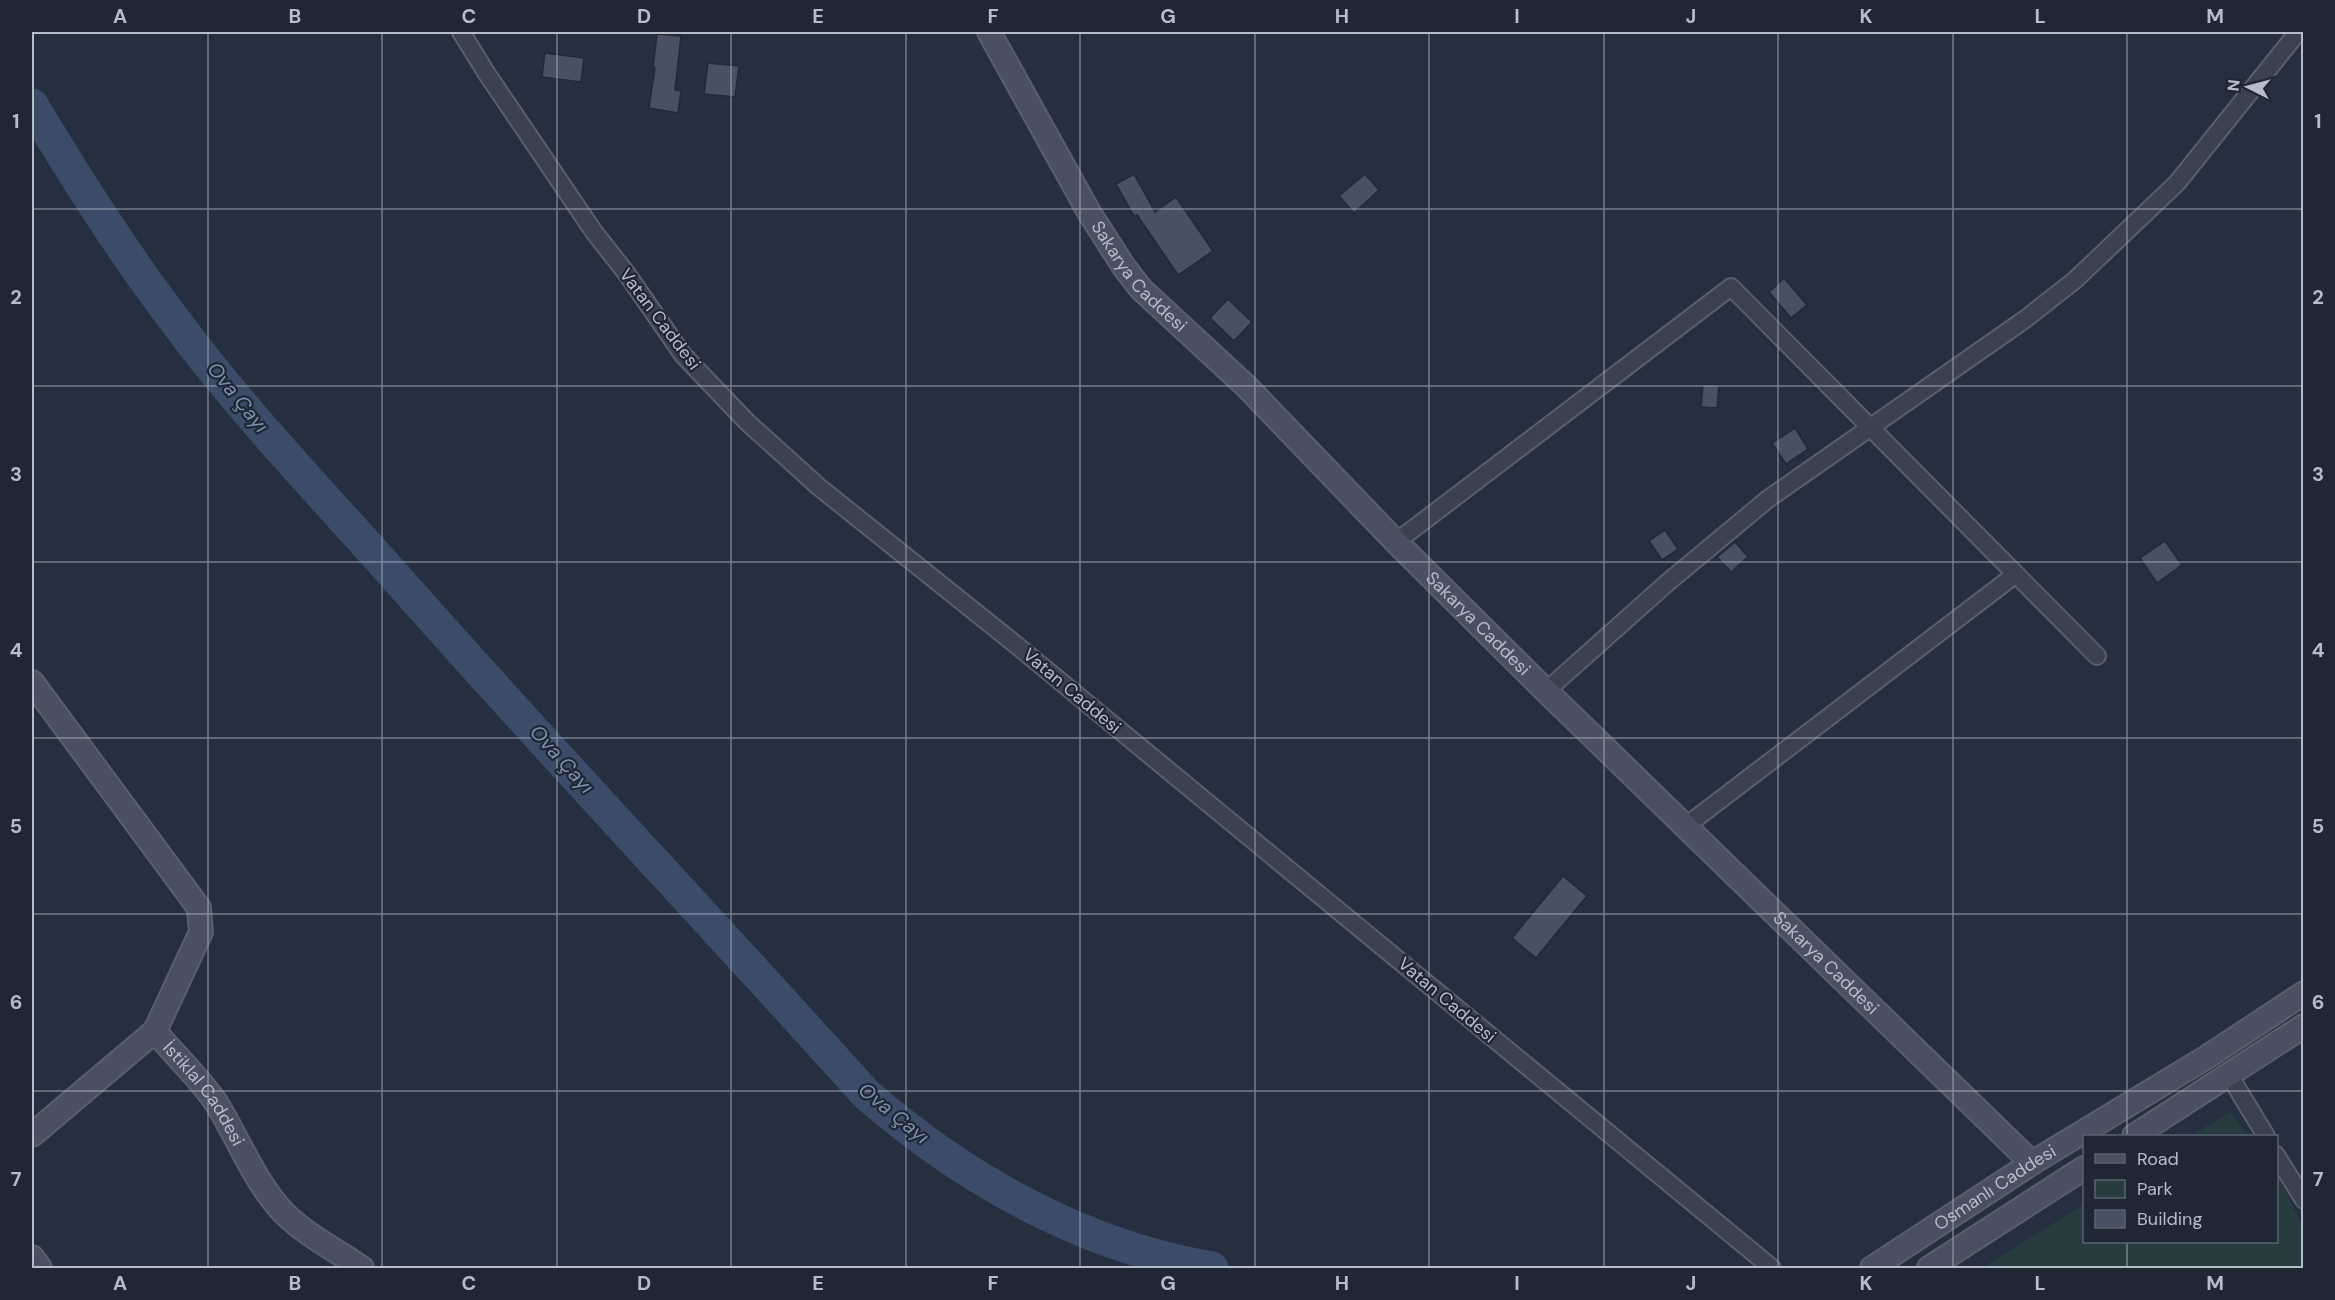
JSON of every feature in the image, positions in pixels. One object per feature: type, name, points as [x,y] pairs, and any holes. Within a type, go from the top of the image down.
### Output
[{"type":"street","name":"Vatan Caddesi","points":[[461,32],[594,232],[627,274],[683,355],[747,423],[819,486],[1006,637],[1772,1269]]},
{"type":"street","name":"Sakarya Caddesi","points":[[989,32],[1090,214],[1141,289],[1247,387],[1396,542],[1546,691],[2032,1162]]},
{"type":"street","points":[[1546,691],[1667,583],[1768,499],[2024,320],[2075,280],[2177,183],[2298,32]]},
{"type":"street","points":[[1396,542],[1731,286],[2097,656]]},
{"type":"street","points":[[1686,826],[2016,574]]},
{"type":"street","name":"İstiklal Caddesi","points":[[32,682],[199,908],[201,932],[155,1031],[216,1103],[257,1175],[282,1210],[302,1230],[362,1269]]},
{"type":"street","name":"Osmanlı Caddesi","points":[[1872,1269],[2032,1162],[2207,1056],[2304,993]]},
{"type":"street","points":[[2137,1135],[2304,1026]]},
{"type":"street","points":[[32,1135],[155,1031]]},
{"type":"street","points":[[2229,1075],[2265,1135]]},
{"type":"street","points":[[2278,1157],[2304,1200]]},
{"type":"street","name":"Osmanlı Caddesi","points":[[1929,1269],[2083,1169]]},
{"type":"street","points":[[32,1257],[40,1269]]},
{"type":"green space","points":[[2230,1112],[2248,1135],[2193,1135]]},
{"type":"green space","points":[[2278,1176],[2303,1228],[2303,1268],[1982,1268],[2083,1205],[2083,1243],[2278,1243]]},
{"type":"building","points":[[657,34],[681,36],[675,90],[681,91],[678,113],[649,108]]},
{"type":"building","points":[[545,53],[584,58],[581,82],[542,77]]},
{"type":"building","points":[[708,63],[739,66],[735,97],[704,94]]},
{"type":"building","points":[[1134,174],[1155,212],[1176,197],[1213,251],[1178,275],[1137,215],[1134,216],[1116,184]]},
{"type":"building","points":[[1365,174],[1379,190],[1354,213],[1339,196]]},
{"type":"building","points":[[1784,278],[1807,305],[1791,318],[1769,292]]},
{"type":"building","points":[[1228,299],[1252,322],[1234,341],[1210,318]]},
{"type":"building","points":[[1703,384],[1719,385],[1717,408],[1701,407]]},
{"type":"building","points":[[1795,428],[1808,449],[1786,464],[1772,443]]},
{"type":"building","points":[[1665,530],[1678,549],[1662,560],[1649,541]]},
{"type":"building","points":[[2165,541],[2182,565],[2157,583],[2140,558]]},
{"type":"building","points":[[1735,542],[1748,557],[1731,572],[1717,557]]},
{"type":"building","points":[[1563,876],[1587,896],[1536,958],[1512,938]]},
{"type":"waterway","name":"Ova Çayı","points":[[32,105],[137,270],[227,387],[510,705],[866,1094],[943,1154],[984,1181],[1027,1205],[1071,1226],[1117,1243],[1164,1258],[1212,1268]]}]
